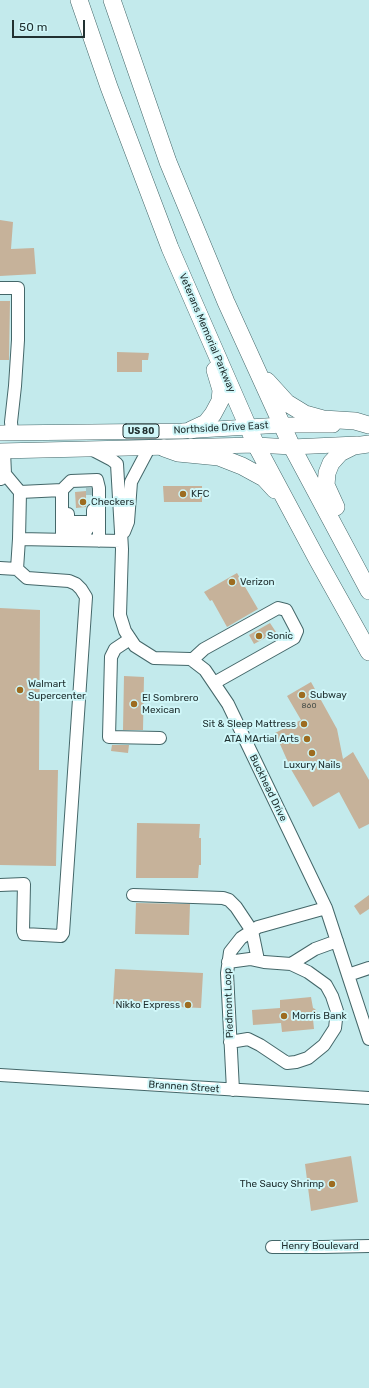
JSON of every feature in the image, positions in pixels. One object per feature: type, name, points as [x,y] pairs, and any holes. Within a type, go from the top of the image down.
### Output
[{"type":"highway","name":"Veterans Memorial Parkway","points":[[80,0],[109,87],[170,248],[248,428],[286,501],[369,652]]},
{"type":"highway","points":[[112,0],[168,162],[226,302],[292,447],[369,591]]},
{"type":"highway","points":[[152,200],[152,215],[189,311],[218,379],[221,390],[220,401],[213,414],[206,423],[190,430]]},
{"type":"highway","points":[[256,369],[287,403],[305,414],[323,419],[355,421],[369,426]]},
{"type":"highway","points":[[369,444],[354,446],[340,453],[331,463],[327,473],[326,484],[369,574]]},
{"type":"highway","points":[[157,448],[178,453],[220,457],[242,466],[264,478],[286,501]]},
{"type":"main road","name":"Northside Drive East","points":[[6,433],[190,430],[282,425],[369,426]]},
{"type":"main road","name":"Northside Drive East","points":[[2,451],[256,445],[292,447],[369,444]]},
{"type":"street","points":[[0,288],[18,288],[16,386],[11,422],[6,433]]},
{"type":"street","points":[[121,541],[128,522],[131,482],[157,448]]},
{"type":"street","points":[[91,449],[117,464],[121,541],[120,615],[125,631],[135,646],[154,658],[192,660],[204,649],[278,608],[286,610],[297,631],[294,638],[214,683]]},
{"type":"street","points":[[2,451],[2,477],[20,492],[62,493]]},
{"type":"street","points":[[62,493],[68,504],[68,526],[72,530],[86,531],[91,526],[93,520],[92,488],[97,480],[99,488],[99,541]]},
{"type":"street","points":[[62,540],[62,493],[71,481],[92,488]]},
{"type":"street","points":[[17,569],[20,492]]},
{"type":"street","points":[[19,539],[121,541]]},
{"type":"street","points":[[0,568],[17,569],[27,578],[69,581],[76,584],[86,597],[63,933],[61,936],[24,934],[24,884],[0,885]]},
{"type":"street","points":[[130,639],[115,649],[111,657],[109,737],[160,738]]},
{"type":"street","name":"Buckhead Drive","points":[[192,660],[205,670],[228,704],[326,908],[368,1035]]},
{"type":"street","points":[[133,895],[223,898],[229,900],[236,907],[252,931],[258,960]]},
{"type":"street","name":"Piedmont Loop","points":[[233,1090],[227,973],[230,952],[240,938],[258,927],[326,908]]},
{"type":"street","points":[[291,964],[315,949],[337,941]]},
{"type":"street","points":[[228,962],[244,958],[264,962],[291,964],[308,972],[326,985],[332,996],[337,1011],[335,1028],[324,1045],[308,1058],[296,1062],[287,1063],[248,1039],[230,1042]]},
{"type":"street","points":[[348,975],[369,968]]},
{"type":"street","name":"Brannen Street","points":[[0,1075],[369,1098]]},
{"type":"street","name":"Henry Boulevard","points":[[272,1247],[323,1248],[369,1246]]},
{"type":"building","points":[[0,220],[13,222],[11,249],[34,248],[36,274],[0,276]]},
{"type":"building","points":[[0,301],[10,301],[9,360],[0,360]]},
{"type":"building","points":[[117,352],[149,353],[148,360],[142,360],[142,372],[117,372]]},
{"type":"building","name":"KFC","points":[[163,486],[202,486],[202,502],[164,502]]},
{"type":"building","points":[[86,491],[86,507],[76,508],[75,492]]},
{"type":"building","points":[[237,573],[258,609],[227,627],[212,600],[210,601],[204,592]]},
{"type":"building","name":"Walmart Supercenter","points":[[0,608],[40,610],[39,770],[58,770],[56,866],[0,865]]},
{"type":"building","name":"Sonic","points":[[270,623],[276,632],[254,644],[249,635]]},
{"type":"building","name":"El Sombrero Mexican","points":[[124,676],[144,677],[143,730],[123,730]]},
{"type":"building","points":[[311,682],[337,729],[343,759],[353,752],[369,780],[369,824],[359,829],[339,792],[313,807],[292,771],[275,733],[301,720],[287,696]]},
{"type":"building","points":[[112,745],[129,745],[128,753],[111,751]]},
{"type":"building","points":[[137,823],[200,824],[199,838],[201,838],[201,865],[199,865],[198,878],[136,878]]},
{"type":"building","points":[[369,895],[369,909],[360,915],[354,906]]},
{"type":"building","points":[[136,903],[190,904],[189,935],[135,934]]},
{"type":"building","points":[[115,969],[203,973],[201,1008],[113,1004]]},
{"type":"building","name":"Morris Bank","points":[[311,997],[313,1008],[319,1014],[313,1019],[314,1029],[282,1032],[281,1023],[253,1025],[252,1010],[280,1008],[280,1000]]},
{"type":"building","points":[[351,1156],[358,1202],[311,1211],[305,1164]]},
{"type":"tunnel","points":[[92,488],[92,495]]},
{"type":"place","name":"KFC","points":[[183,494]]},
{"type":"place","name":"Checkers","points":[[83,502]]},
{"type":"place","name":"Verizon","points":[[232,582]]},
{"type":"place","name":"Sonic","points":[[259,636]]},
{"type":"place","name":"Walmart Supercenter","points":[[20,690]]},
{"type":"place","name":"Subway","points":[[302,695]]},
{"type":"place","name":"El Sombrero Mexican","points":[[134,704]]},
{"type":"place","name":"Sit & Sleep Mattress","points":[[304,724]]},
{"type":"place","name":"ATA MArtial Arts","points":[[307,739]]},
{"type":"place","name":"Luxury Nails","points":[[312,753]]},
{"type":"place","name":"Nikko Express","points":[[188,1005]]},
{"type":"place","name":"Morris Bank","points":[[284,1016]]},
{"type":"place","name":"The Saucy Shrimp","points":[[332,1184]]}]
